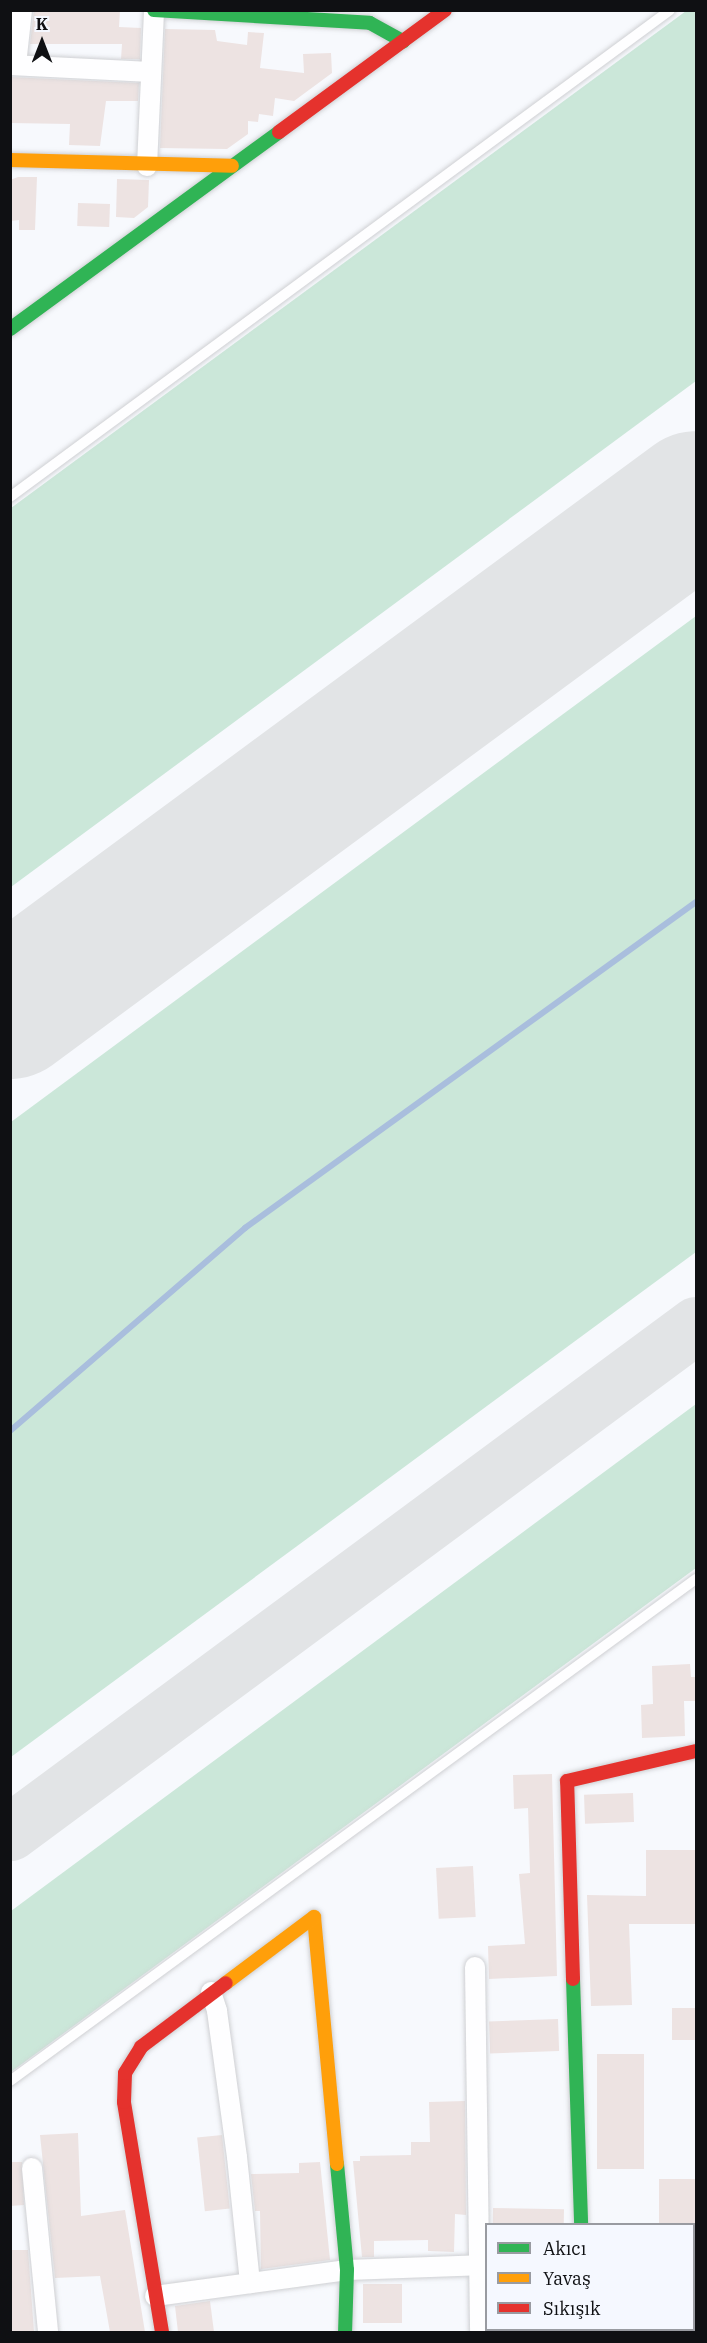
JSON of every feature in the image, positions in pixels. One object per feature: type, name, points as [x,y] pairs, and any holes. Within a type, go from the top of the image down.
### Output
[{"type":"street","points":[[22,10],[13,65],[152,72]]},
{"type":"street","points":[[10,329],[445,10]]},
{"type":"street","points":[[147,166],[154,11],[370,23],[404,41]]},
{"type":"street","points":[[10,160],[147,166],[232,166]]},
{"type":"street","points":[[581,2223],[567,1781],[696,1751]]},
{"type":"street","points":[[162,2332],[123,2082],[129,2064],[141,2047],[211,1992],[314,1917],[347,2270],[345,2332]]},
{"type":"street","points":[[475,1967],[483,2264],[480,2332]]},
{"type":"street","points":[[211,1992],[217,2011],[250,2283]]},
{"type":"street","points":[[32,2168],[48,2332]]},
{"type":"street","points":[[155,2296],[347,2270],[483,2264]]},
{"type":"lane","points":[[10,497],[670,10]]},
{"type":"lane","points":[[10,2081],[696,1579]]},
{"type":"green space","points":[[686,11],[696,11],[696,381],[11,887],[11,508]]},
{"type":"green space","points":[[696,616],[696,1252],[11,1757],[11,1122]]},
{"type":"green space","points":[[696,1404],[696,1568],[11,2072],[11,1911]]},
{"type":"building","points":[[34,10],[120,10],[119,27],[141,28],[140,59],[121,59],[122,44],[30,44]]},
{"type":"building","points":[[165,29],[215,30],[217,41],[247,45],[248,32],[264,33],[260,68],[304,73],[303,54],[331,53],[332,73],[294,101],[275,98],[273,116],[259,114],[258,122],[248,121],[248,134],[227,149],[160,148]]},
{"type":"building","points":[[10,77],[139,83],[138,101],[106,101],[100,146],[69,145],[70,124],[10,123]]},
{"type":"building","points":[[18,177],[37,177],[35,230],[19,230],[19,220],[10,221],[10,180]]},
{"type":"building","points":[[117,179],[149,180],[148,207],[134,218],[116,217]]},
{"type":"building","points":[[78,203],[110,204],[109,227],[77,226]]},
{"type":"building","points":[[690,1664],[691,1677],[696,1677],[696,1701],[684,1701],[685,1736],[642,1738],[641,1705],[653,1704],[652,1666]]},
{"type":"building","points":[[552,1774],[557,1976],[489,1979],[488,1946],[525,1944],[519,1874],[530,1873],[528,1808],[514,1809],[513,1775]]},
{"type":"building","points":[[633,1793],[634,1822],[585,1824],[584,1795]]},
{"type":"building","points":[[646,1850],[696,1850],[696,1924],[629,1924],[632,2005],[591,2006],[587,1895],[646,1896]]},
{"type":"building","points":[[473,1866],[476,1917],[439,1919],[436,1868]]},
{"type":"building","points":[[672,2008],[696,2008],[696,2040],[672,2040]]},
{"type":"building","points":[[558,2019],[559,2051],[490,2053],[489,2021]]},
{"type":"building","points":[[597,2054],[644,2054],[644,2169],[597,2169]]},
{"type":"building","points":[[465,2101],[466,2215],[455,2214],[454,2252],[428,2251],[428,2240],[374,2241],[374,2257],[362,2257],[353,2161],[360,2161],[360,2156],[411,2155],[411,2142],[430,2142],[429,2102]]},
{"type":"building","points":[[78,2133],[81,2216],[125,2210],[145,2332],[110,2332],[100,2276],[55,2278],[40,2135]]},
{"type":"building","points":[[222,2135],[230,2209],[205,2211],[197,2138]]},
{"type":"building","points":[[10,2162],[22,2162],[24,2205],[10,2206]]},
{"type":"building","points":[[320,2162],[330,2260],[261,2269],[260,2211],[255,2211],[251,2174],[299,2173],[299,2163]]},
{"type":"building","points":[[659,2179],[696,2179],[696,2224],[659,2223]]},
{"type":"building","points":[[493,2208],[564,2209],[564,2223],[493,2223]]},
{"type":"building","points":[[10,2250],[28,2250],[34,2332],[10,2332]]},
{"type":"building","points":[[363,2284],[402,2284],[402,2323],[363,2323]]},
{"type":"building","points":[[210,2301],[214,2332],[178,2332],[175,2306]]},
{"type":"waterway","points":[[10,1431],[245,1228],[696,902]]},
{"type":"taxiway","points":[[10,1832],[696,1325]]},
{"type":"runway","points":[[10,1008],[696,502]]},
{"type":"traffic: fast","points":[[154,10],[370,23],[403,41]]},
{"type":"traffic: fast","points":[[10,329],[279,132]]},
{"type":"traffic: fast","points":[[573,1979],[581,2223]]},
{"type":"traffic: fast","points":[[337,2164],[347,2270],[345,2332]]},
{"type":"traffic: slow","points":[[10,160],[232,166]]},
{"type":"traffic: slow","points":[[314,1917],[337,2164]]},
{"type":"traffic: slow","points":[[226,1983],[314,1917]]},
{"type":"traffic: jam","points":[[279,132],[445,10]]},
{"type":"traffic: jam","points":[[573,1979],[567,1781],[696,1751]]},
{"type":"traffic: jam","points":[[162,2332],[124,2102],[125,2073],[141,2047],[226,1983]]}]
